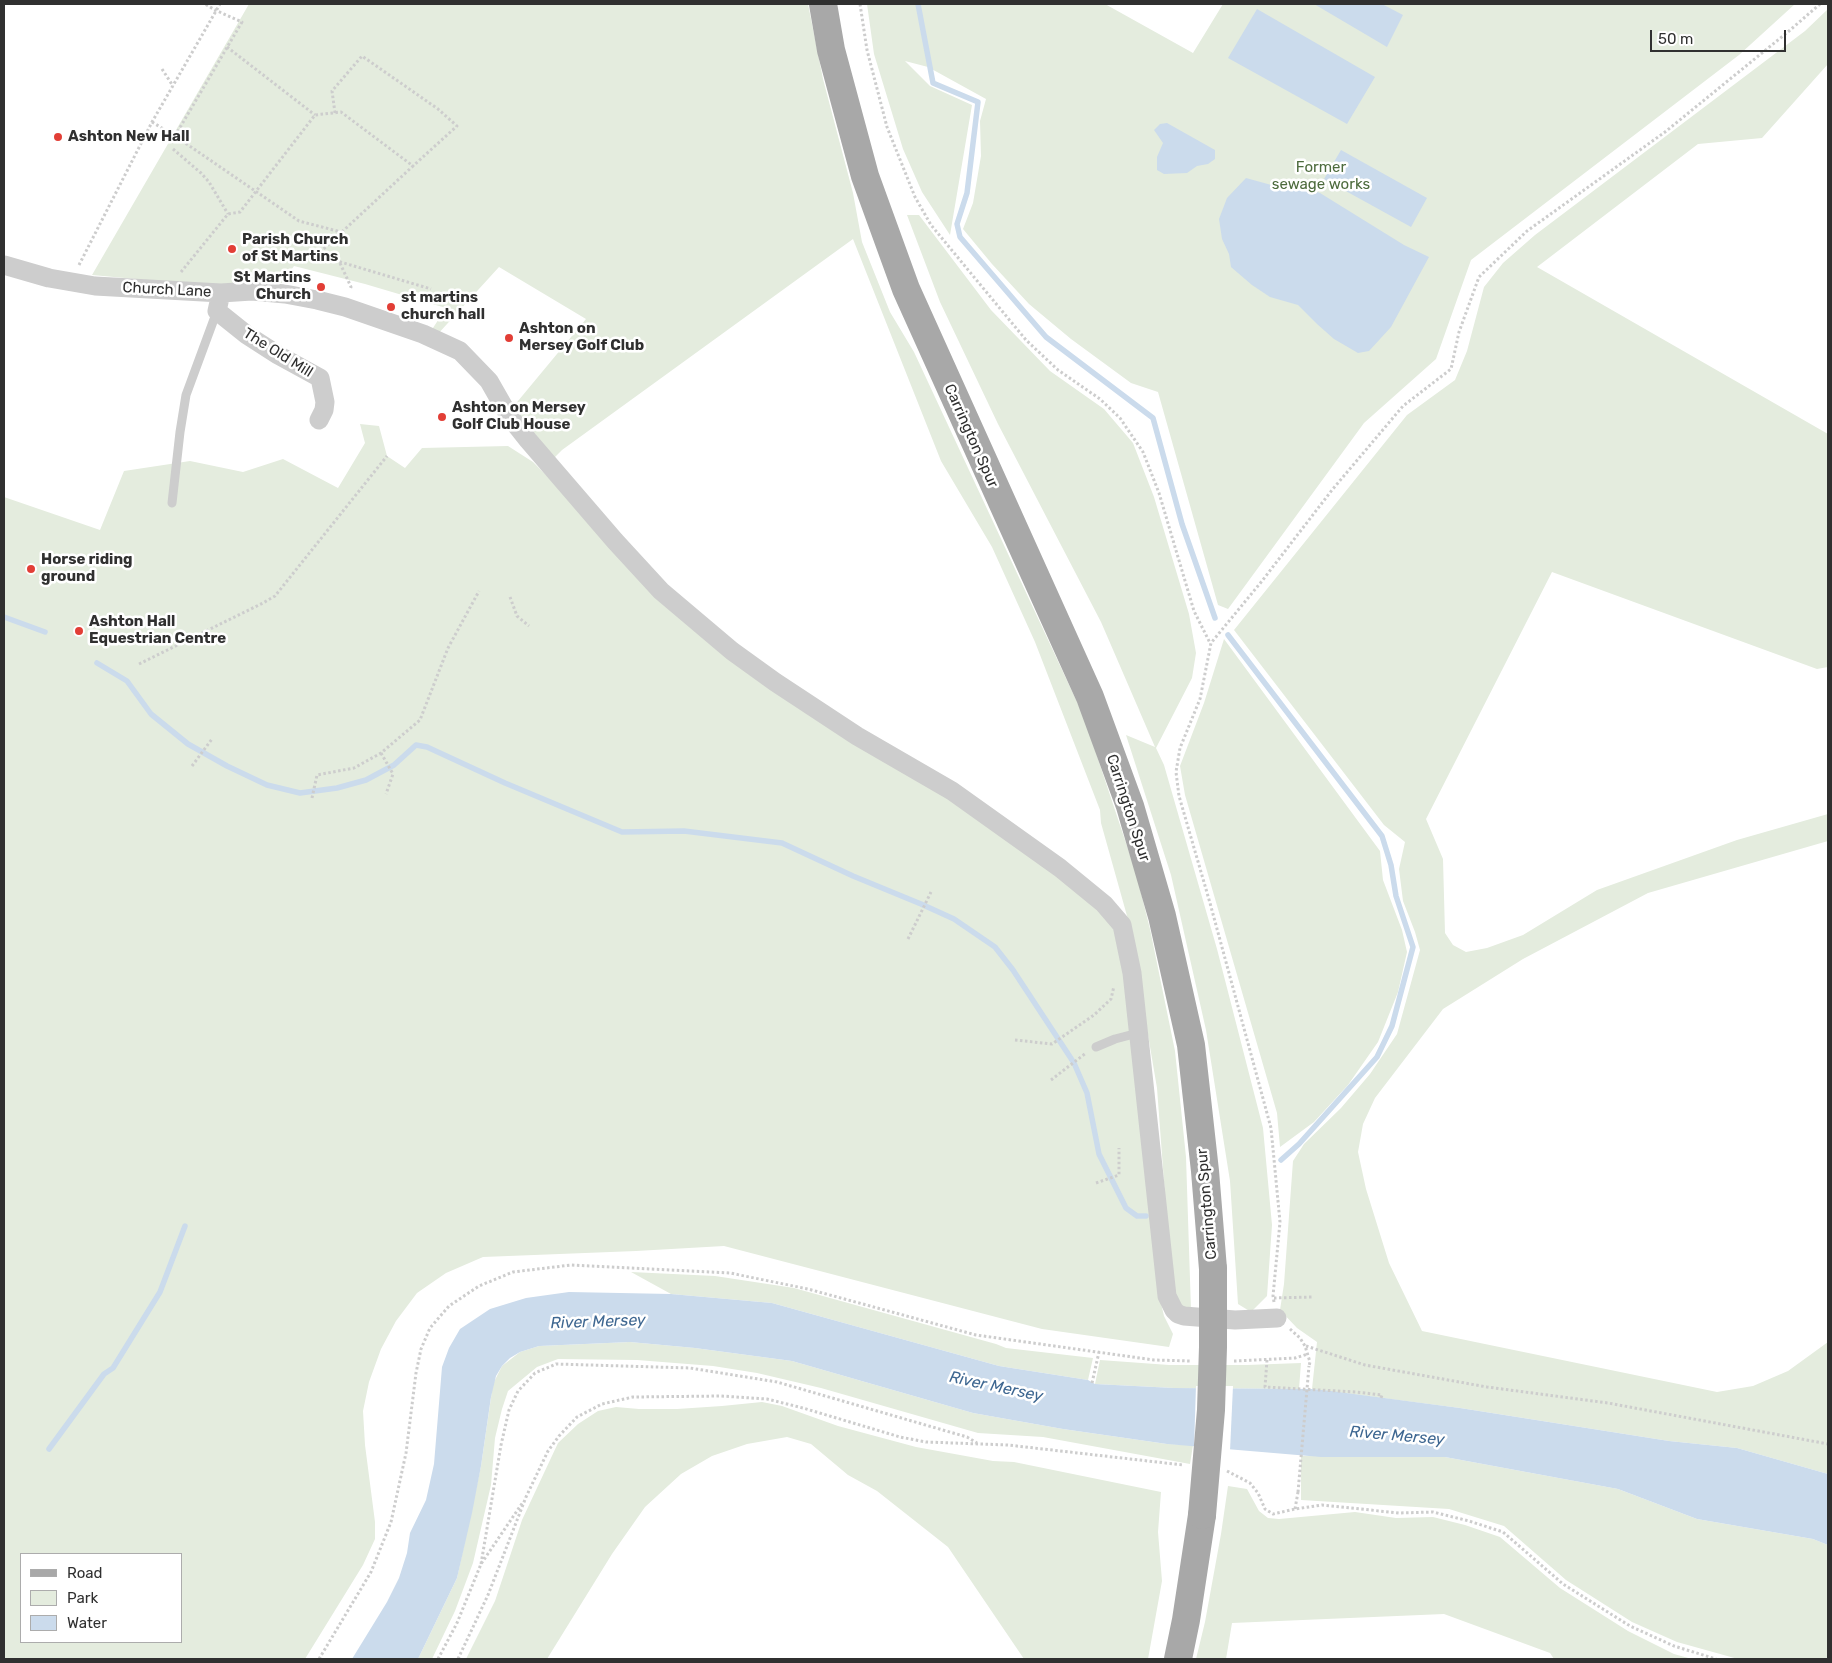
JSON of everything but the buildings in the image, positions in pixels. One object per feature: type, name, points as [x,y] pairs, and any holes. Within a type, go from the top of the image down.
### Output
[{"type":"main road","name":"Carrington Spur","points":[[823,4],[831,50],[865,176],[906,289],[1090,697],[1130,806],[1162,916],[1191,1045],[1205,1171],[1213,1270],[1213,1346],[1211,1410],[1202,1515],[1178,1659]]},
{"type":"street","name":"Church Lane","points":[[4,265],[70,283],[219,302],[252,291],[285,294],[345,307],[422,334],[460,350],[489,381],[509,416],[541,455],[614,541],[661,591],[732,651],[775,682],[857,736],[968,802],[1060,868],[1104,904],[1122,924],[1132,973],[1165,1287],[1170,1304],[1178,1314],[1200,1318],[1235,1320],[1277,1318]]},
{"type":"street","name":"The Old Mill","points":[[219,302],[247,335],[320,378],[325,402],[324,410],[319,420]]},
{"type":"lane","points":[[172,503],[186,395],[219,302]]},
{"type":"lane","points":[[1096,1047],[1115,1039],[1138,1034]]},
{"type":"path","points":[[175,136],[242,22],[205,4]]},
{"type":"path","points":[[70,283],[152,122],[220,4]]},
{"type":"path","points":[[860,4],[867,50],[887,127],[916,196],[931,225],[1026,340],[1058,370],[1100,400],[1120,418],[1143,452],[1159,493],[1194,611],[1211,643]]},
{"type":"path","points":[[1295,1509],[1309,1366],[1306,1362],[1309,1358],[1300,1338],[1277,1318],[1273,1298],[1280,1222],[1271,1128],[1179,796],[1176,772],[1180,748],[1200,699],[1211,643],[1262,581],[1332,490],[1403,406],[1451,369],[1460,332],[1479,277],[1527,232],[1665,132],[1820,4]]},
{"type":"path","points":[[227,47],[315,116]]},
{"type":"path","points":[[335,113],[332,91],[362,56],[438,109],[457,126],[317,255],[431,289]]},
{"type":"path","points":[[162,69],[173,86]]},
{"type":"path","points":[[179,274],[228,214],[240,212],[315,116],[341,112],[413,166]]},
{"type":"path","points":[[152,122],[299,221],[341,232]]},
{"type":"path","points":[[173,149],[209,182],[228,214]]},
{"type":"path","points":[[340,263],[351,287]]},
{"type":"path","points":[[139,664],[275,596],[387,456]]},
{"type":"path","points":[[312,798],[317,775],[354,768],[382,753],[420,720],[448,648],[478,591]]},
{"type":"path","points":[[510,597],[517,616],[529,626]]},
{"type":"path","points":[[192,766],[212,739]]},
{"type":"path","points":[[382,753],[393,774],[386,794]]},
{"type":"path","points":[[908,939],[932,892]]},
{"type":"path","points":[[1015,1040],[1052,1044],[1094,1015],[1111,999],[1116,980]]},
{"type":"path","points":[[1051,1080],[1079,1057]]},
{"type":"path","points":[[1096,1183],[1119,1175],[1119,1148]]},
{"type":"path","points":[[319,1659],[371,1572],[391,1522],[406,1453],[416,1373],[421,1349],[430,1328],[449,1306],[479,1286],[513,1272],[571,1265],[730,1273],[808,1288],[976,1335],[1154,1360]]},
{"type":"path","points":[[1273,1298],[1312,1297]]},
{"type":"path","points":[[1305,1346],[1365,1366],[1487,1387],[1608,1403],[1828,1444]]},
{"type":"path","points":[[1092,1382],[1099,1352]]},
{"type":"path","points":[[1309,1358],[1267,1360],[1265,1387],[1382,1394],[1381,1398]]},
{"type":"path","points":[[481,1564],[500,1445],[509,1410],[518,1391],[535,1372],[556,1364],[690,1368],[777,1382],[958,1434],[980,1444]]},
{"type":"path","points":[[458,1659],[488,1595],[526,1497],[548,1451],[558,1436],[577,1417],[602,1404],[633,1397],[721,1396],[767,1399],[900,1437],[926,1442],[1008,1445],[1192,1466]]},
{"type":"path","points":[[1220,1470],[1230,1471],[1250,1483],[1258,1493],[1263,1506],[1270,1513],[1277,1514],[1322,1505],[1399,1513],[1433,1512],[1503,1532],[1563,1584],[1630,1626],[1674,1646],[1716,1659]]},
{"type":"path","points":[[438,1659],[456,1624],[481,1564],[526,1497]]},
{"type":"green space","points":[[249,4],[808,4],[823,79],[853,193],[862,242],[890,312],[914,352],[1084,717],[1136,873],[1150,929],[1175,1051],[1186,1157],[1191,1310],[1179,1304],[1172,1289],[1157,1088],[1129,923],[1101,823],[1100,810],[1035,642],[992,547],[941,461],[853,239],[562,450],[553,459],[513,407],[586,319],[499,267],[437,335],[431,331],[446,308],[365,284],[294,266],[282,283],[223,287],[92,275]]},
{"type":"green space","name":"Former sewage works","points":[[867,4],[1105,4],[1193,53],[1223,4],[1795,4],[1739,55],[1471,260],[1436,359],[1364,423],[1228,609],[1218,605],[1158,392],[1131,383],[1071,339],[1029,304],[963,229],[973,203],[981,156],[980,121],[986,99],[928,67],[905,61],[930,86],[972,105],[950,235],[922,192],[903,149],[874,54]]},
{"type":"green space","points":[[1828,9],[1828,64],[1762,138],[1698,144],[1537,267],[1828,434],[1828,667],[1817,669],[1552,572],[1426,819],[1443,859],[1445,933],[1453,945],[1466,952],[1487,948],[1523,935],[1597,890],[1737,840],[1828,814],[1828,841],[1648,893],[1523,959],[1443,1009],[1375,1098],[1363,1124],[1358,1152],[1366,1189],[1389,1263],[1422,1331],[1717,1392],[1753,1386],[1788,1371],[1828,1342],[1828,1474],[1737,1448],[1669,1441],[1460,1408],[1312,1389],[1317,1342],[1297,1328],[1280,1310],[1284,1284],[1293,1161],[1304,1144],[1341,1108],[1370,1074],[1397,1034],[1420,950],[1403,901],[1399,869],[1405,842],[1384,825],[1234,630],[1407,415],[1455,380],[1467,351],[1484,287],[1503,263],[1535,235],[1805,31]]},
{"type":"green space","points":[[907,215],[919,215],[991,310],[1050,371],[1104,409],[1133,443],[1154,497],[1189,614],[1196,653],[1192,678],[1156,748],[1164,765],[1217,949],[1263,1128],[1272,1225],[1267,1296],[1251,1312],[1238,1304],[1230,1181],[1206,1030],[1171,875],[1126,735],[1155,747],[1101,622],[998,424],[940,302]]},
{"type":"green space","points":[[360,424],[379,426],[387,456],[405,468],[422,448],[508,446],[533,462],[663,598],[946,795],[1098,907],[1117,934],[1127,974],[1159,1295],[1164,1316],[1173,1334],[1169,1347],[1042,1329],[724,1246],[483,1257],[446,1273],[417,1293],[396,1321],[381,1349],[369,1382],[363,1411],[365,1445],[375,1522],[375,1539],[363,1565],[305,1659],[4,1659],[4,497],[100,530],[124,471],[190,461],[243,472],[283,459],[338,488],[365,443]]},
{"type":"green space","points":[[1224,639],[1380,851],[1383,880],[1402,930],[1407,952],[1398,992],[1378,1042],[1348,1085],[1314,1122],[1280,1147],[1277,1113],[1185,795],[1180,766],[1204,703]]},
{"type":"green space","points":[[631,1272],[715,1276],[794,1288],[1006,1348],[1093,1358],[1088,1380],[999,1366],[772,1303],[671,1294]]},
{"type":"green space","points":[[630,1342],[695,1348],[792,1361],[973,1413],[1063,1429],[1167,1444],[1193,1445],[1190,1464],[1043,1437],[978,1433],[821,1388],[757,1373],[713,1366],[637,1360],[558,1359],[537,1367],[508,1391],[495,1438],[491,1485],[473,1563],[455,1611],[432,1659],[418,1659],[457,1578],[481,1466],[493,1384],[502,1366],[520,1352],[539,1346]]},
{"type":"green space","points":[[1100,1360],[1169,1365],[1301,1363],[1299,1389],[1174,1388],[1095,1384]]},
{"type":"green space","points":[[762,1402],[782,1406],[838,1426],[916,1447],[993,1461],[1014,1462],[1161,1492],[1158,1532],[1162,1581],[1148,1659],[1024,1659],[948,1547],[877,1491],[848,1475],[811,1444],[787,1437],[747,1444],[712,1456],[681,1474],[645,1507],[612,1554],[547,1659],[466,1659],[495,1601],[522,1520],[558,1443],[578,1424],[598,1411],[616,1407],[677,1409]]},
{"type":"green space","points":[[1301,1456],[1445,1457],[1618,1489],[1697,1519],[1813,1539],[1828,1545],[1828,1659],[1738,1659],[1677,1642],[1632,1622],[1566,1580],[1504,1526],[1449,1509],[1301,1500]]},
{"type":"green space","points":[[1228,1486],[1247,1489],[1259,1511],[1268,1518],[1279,1519],[1355,1512],[1396,1518],[1433,1517],[1500,1537],[1560,1588],[1628,1631],[1674,1654],[1692,1659],[1554,1659],[1550,1653],[1444,1614],[1232,1623],[1226,1659],[1196,1659],[1205,1622]]},
{"type":"water","points":[[1314,4],[1382,4],[1403,15],[1387,47]]},
{"type":"water","points":[[1257,9],[1375,77],[1347,124],[1228,58]]},
{"type":"water","points":[[1167,123],[1215,150],[1215,159],[1208,164],[1197,166],[1187,173],[1164,174],[1157,170],[1157,157],[1163,143],[1154,130],[1160,124]]},
{"type":"water","points":[[1341,150],[1427,198],[1411,227],[1324,179]]},
{"type":"water","points":[[1246,178],[1275,186],[1286,181],[1320,193],[1404,245],[1429,257],[1391,327],[1369,351],[1358,353],[1334,339],[1298,305],[1270,297],[1231,267],[1229,254],[1222,239],[1219,219],[1227,198]]},
{"type":"water","name":"River Mersey","points":[[569,1292],[671,1294],[772,1303],[999,1366],[1088,1380],[1095,1384],[1174,1388],[1312,1389],[1460,1408],[1669,1441],[1737,1448],[1828,1474],[1828,1545],[1813,1539],[1697,1519],[1618,1489],[1445,1457],[1321,1457],[1167,1444],[1063,1429],[973,1413],[792,1361],[695,1348],[630,1342],[539,1346],[520,1352],[510,1358],[496,1376],[472,1513],[457,1578],[418,1659],[352,1659],[387,1602],[399,1578],[407,1553],[410,1533],[426,1500],[434,1464],[442,1367],[449,1348],[460,1329],[490,1309],[526,1298]]},
{"type":"pier","points":[[1196,1386],[1233,1386],[1230,1451],[1194,1448]]},
{"type":"waterway","points":[[918,4],[933,83],[978,102],[967,193],[957,224],[960,237],[1046,337],[1153,418],[1182,524],[1215,618]]},
{"type":"waterway","points":[[4,617],[45,632]]},
{"type":"waterway","points":[[1228,635],[1382,836],[1391,865],[1396,896],[1413,947],[1392,1026],[1377,1057],[1299,1144],[1281,1160]]},
{"type":"waterway","points":[[97,663],[127,681],[151,714],[188,744],[227,766],[267,785],[300,793],[337,788],[366,780],[394,765],[416,745],[427,747],[505,783],[622,832],[684,831],[782,843],[954,919],[995,947],[1013,970],[1074,1063],[1087,1093],[1099,1154],[1126,1208],[1137,1216],[1146,1216]]},
{"type":"waterway","points":[[49,1449],[104,1374],[113,1368],[160,1292],[185,1226]]},
{"type":"place","name":"Ashton New Hall","points":[[58,137]]},
{"type":"place","name":"Parish Church of St Martins","points":[[232,249]]},
{"type":"place","name":"St Martins Church","points":[[321,287]]},
{"type":"place","name":"st martins church hall","points":[[391,307]]},
{"type":"place","name":"Ashton on Mersey Golf Club","points":[[509,338]]},
{"type":"place","name":"Ashton on Mersey Golf Club House","points":[[442,417]]},
{"type":"place","name":"Horse riding ground","points":[[31,569]]},
{"type":"place","name":"Ashton Hall Equestrian Centre","points":[[79,631]]}]
